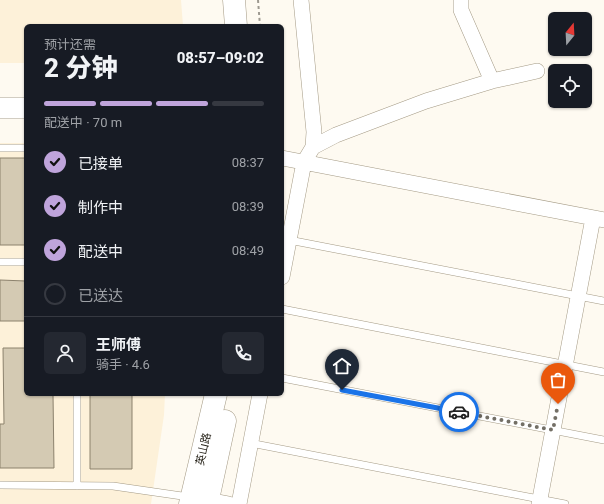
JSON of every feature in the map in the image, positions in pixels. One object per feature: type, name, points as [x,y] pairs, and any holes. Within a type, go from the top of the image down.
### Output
[{"type":"main road","points":[[238,19],[249,0]]},
{"type":"main road","points":[[0,97],[24,97]]},
{"type":"main road","points":[[0,108],[24,108]]},
{"type":"main road","name":"英山路","points":[[199,501],[216,396]]},
{"type":"main road","name":"英山路","points":[[199,501],[230,396]]},
{"type":"street","points":[[284,266],[304,162],[313,147],[314,132],[301,0]]},
{"type":"street","points":[[461,0],[461,10],[492,81]]},
{"type":"street","points":[[313,147],[336,135],[426,101],[492,81],[537,71]]},
{"type":"street","points":[[284,158],[599,219],[578,296],[539,502]]},
{"type":"street","points":[[239,504],[260,396]]},
{"type":"street","points":[[199,501],[229,504]]},
{"type":"lane","points":[[0,148],[24,148]]},
{"type":"lane","points":[[289,240],[604,301]]},
{"type":"lane","points":[[0,262],[24,262]]},
{"type":"lane","points":[[284,309],[604,372]]},
{"type":"lane","points":[[284,378],[604,440]]},
{"type":"lane","points":[[77,396],[77,486]]},
{"type":"lane","points":[[250,443],[539,502],[565,504]]},
{"type":"lane","points":[[0,486],[113,486],[199,501]]},
{"type":"path","points":[[258,0],[260,24]]},
{"type":"shaded area","points":[[0,0],[181,0],[183,24],[24,24],[24,63],[0,63]]},
{"type":"shaded area","points":[[0,143],[24,143],[24,396],[165,396],[164,415],[151,504],[0,504]]},
{"type":"building","points":[[0,158],[24,158],[24,245],[0,245]]},
{"type":"building","points":[[0,280],[24,281],[24,321],[0,321]]},
{"type":"building","points":[[3,348],[24,348],[24,396],[53,396],[54,468],[0,468],[0,424],[4,424]]},
{"type":"building","points":[[90,396],[132,396],[132,469],[90,469]]},
{"type":"way so far","points":[[459,412],[553,430],[558,404]]},
{"type":"route","points":[[342,390],[459,412]]}]
